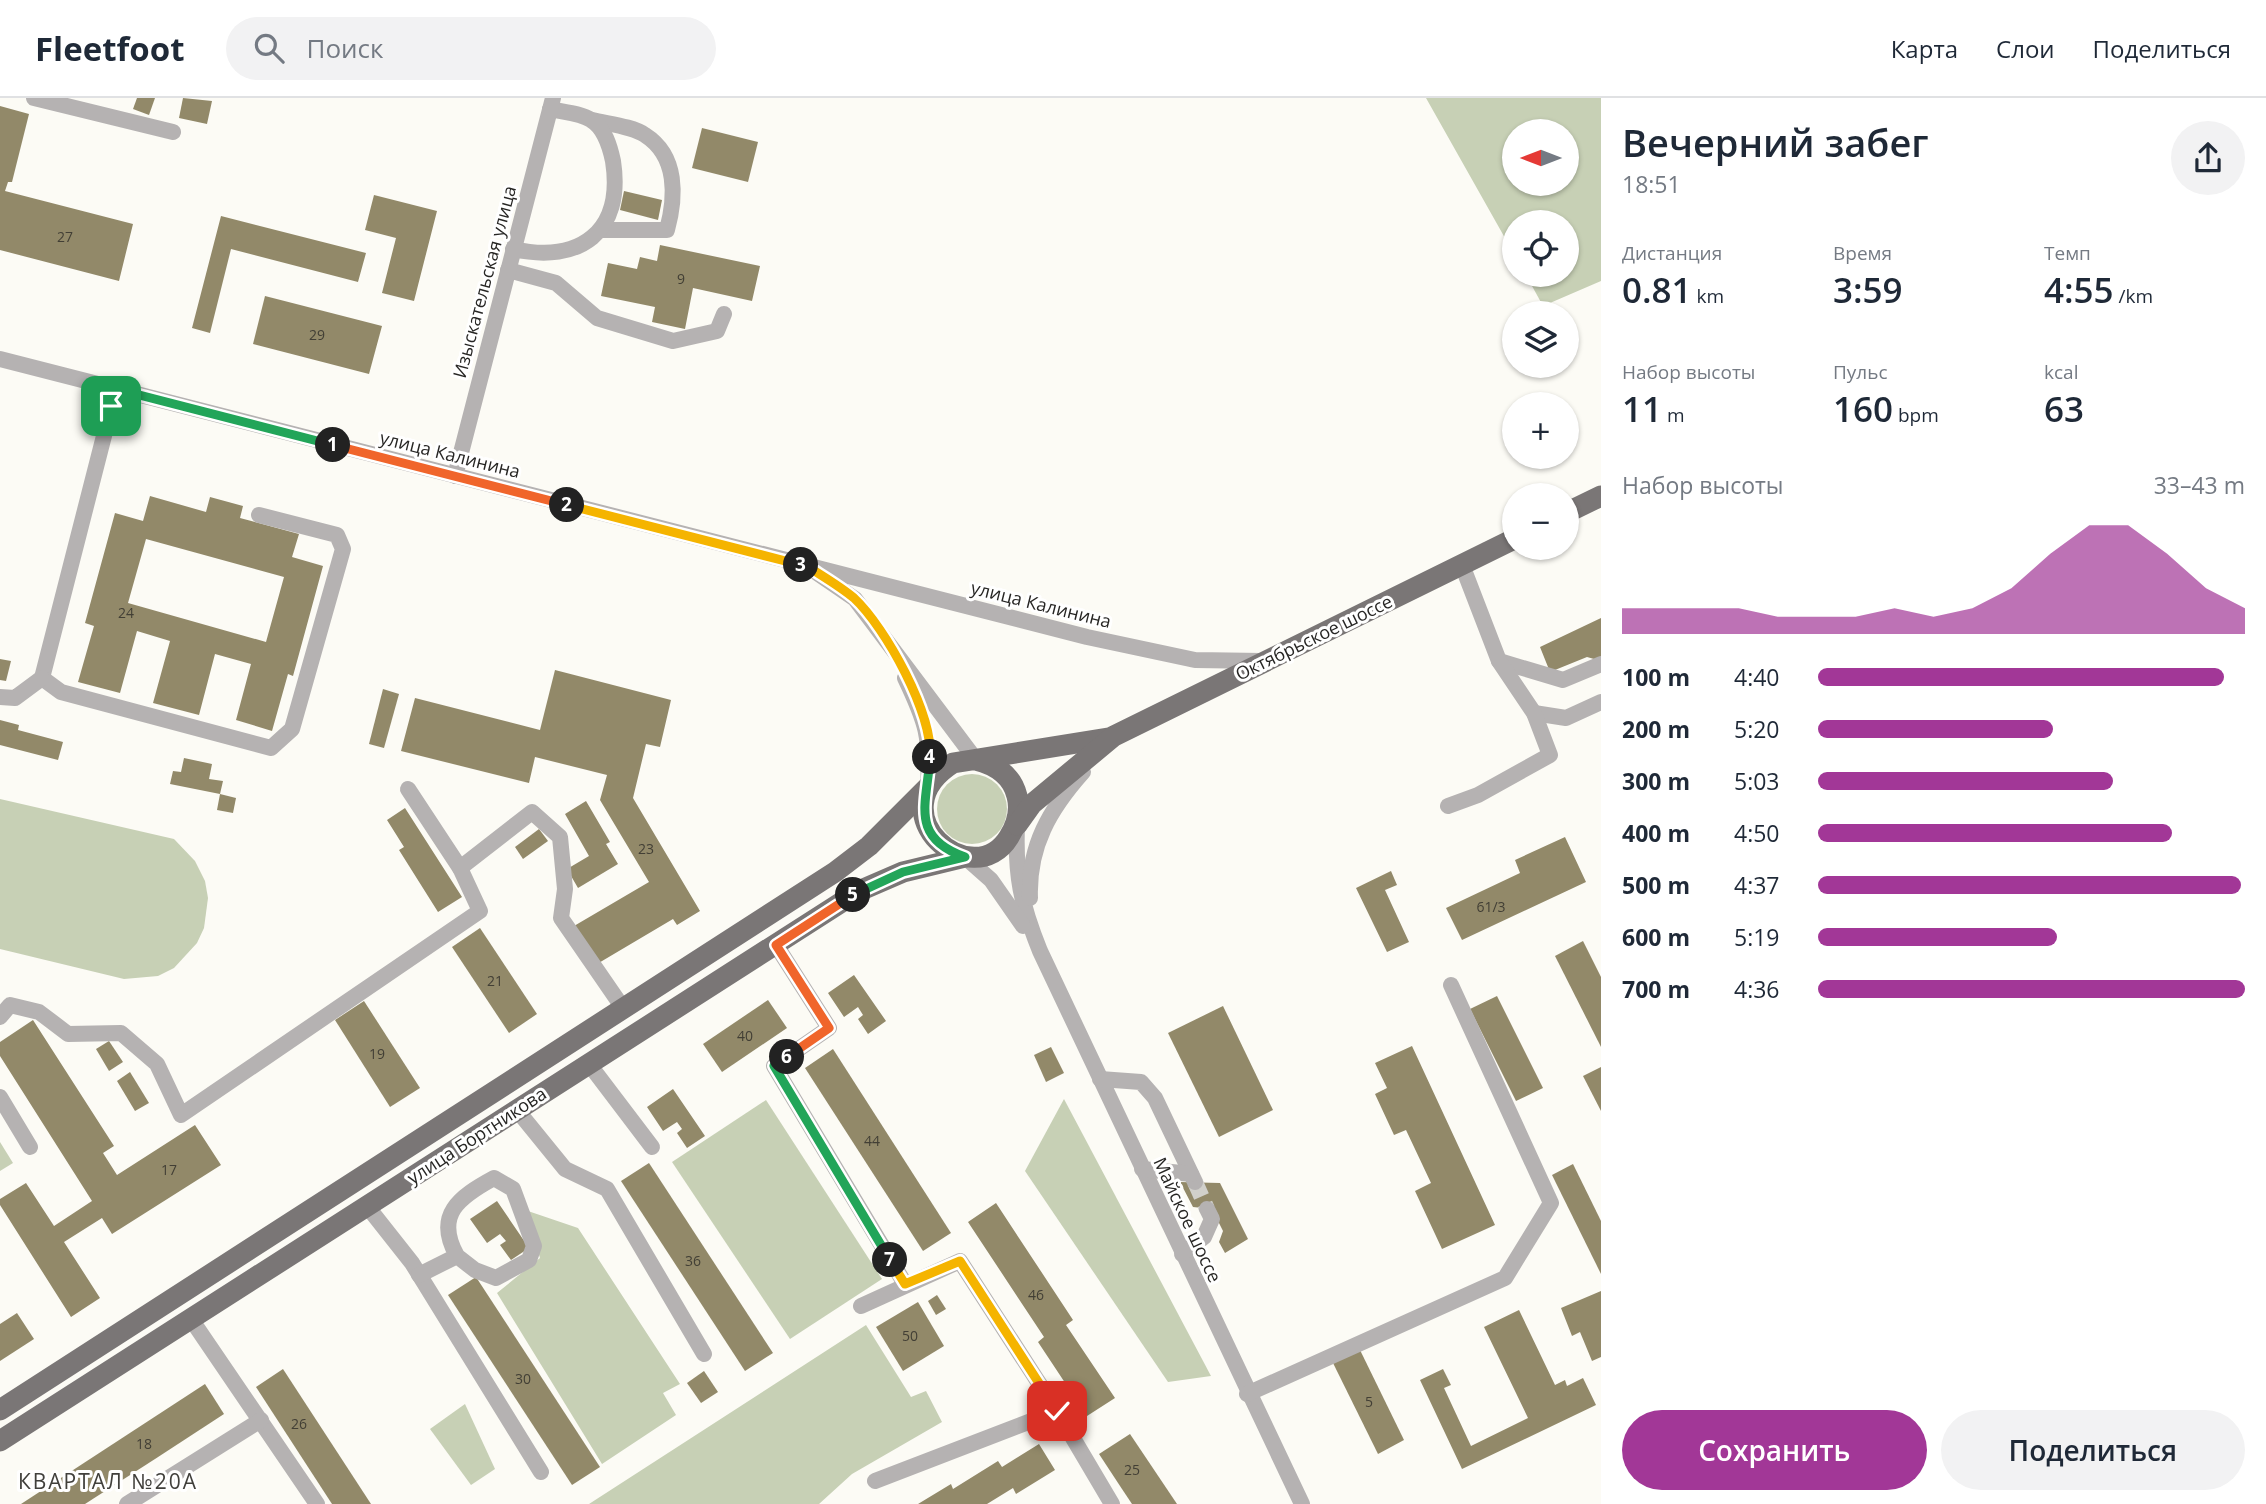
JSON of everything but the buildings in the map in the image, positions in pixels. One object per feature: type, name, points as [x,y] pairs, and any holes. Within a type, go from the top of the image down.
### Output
[{"type":"main road","points":[[1579,507],[1601,496]]},
{"type":"main road","name":"Октябрьское шоссе","points":[[1017,824],[1032,804],[1114,736],[1502,545]]},
{"type":"main road","name":"Октябрьское шоссе","points":[[976,760],[1114,736]]},
{"type":"main road","points":[[976,760],[1003,772],[1015,787],[1020,805],[1017,824],[1006,842],[989,853],[965,857],[947,850],[933,838],[925,823],[923,805],[928,787],[939,772],[953,764],[976,760]]},
{"type":"main road","name":"улица Бортникова","points":[[0,1410],[835,872],[869,846],[928,787]]},
{"type":"main road","name":"улица Бортникова","points":[[0,1441],[859,891],[903,872],[965,857]]},
{"type":"main road","points":[[176,1297],[191,1319]]},
{"type":"street","points":[[34,98],[173,132]]},
{"type":"street","points":[[551,103],[592,120],[644,133],[658,146],[669,166],[674,186],[673,208],[667,230],[601,230]]},
{"type":"street","name":"Изыскательская улица","points":[[455,476],[551,103]]},
{"type":"street","points":[[513,249],[538,254],[571,249],[601,230],[613,209],[615,172],[610,142],[592,120]]},
{"type":"street","points":[[508,270],[556,283],[597,318],[673,341],[717,331],[724,314]]},
{"type":"street","name":"улица Калинина","points":[[0,359],[810,568],[1142,650],[1212,662],[1267,661]]},
{"type":"street","points":[[0,697],[15,698],[41,678],[116,389]]},
{"type":"street","points":[[41,678],[61,692],[271,748],[292,729],[343,550],[337,535],[259,514]]},
{"type":"street","points":[[1448,806],[1478,794],[1549,755],[1534,713],[1499,661],[1462,565]]},
{"type":"street","name":"улица Калинина","points":[[810,568],[855,599],[976,760]]},
{"type":"street","name":"улица Калинина","points":[[892,650],[927,726],[930,750],[928,787]]},
{"type":"street","points":[[1499,661],[1563,680],[1601,664]]},
{"type":"street","points":[[1534,713],[1566,718],[1601,702]]},
{"type":"street","name":"Майское шоссе","points":[[1040,951],[1031,926],[1029,879],[1042,828],[1064,793],[1114,736]]},
{"type":"street","points":[[0,1017],[10,1005],[39,1012],[68,1034],[121,1033],[157,1064],[181,1115],[480,911],[460,867],[408,789]]},
{"type":"street","points":[[460,867],[533,812],[560,837],[565,889],[561,918],[623,1008]]},
{"type":"street","name":"Майское шоссе","points":[[1017,824],[1016,853],[1022,906],[1040,951],[1247,1394],[1302,1504]]},
{"type":"street","name":"Майское шоссе","points":[[965,857],[991,880],[1040,951]]},
{"type":"street","points":[[776,945],[829,1028],[774,1066],[905,1284]]},
{"type":"street","points":[[1247,1394],[1505,1278],[1551,1203],[1451,985]]},
{"type":"street","points":[[589,1064],[652,1147]]},
{"type":"street","points":[[1100,1079],[1141,1082],[1155,1098],[1193,1178],[1142,1169]]},
{"type":"street","points":[[0,1097],[30,1147]]},
{"type":"street","points":[[517,1110],[565,1169],[607,1189],[704,1354]]},
{"type":"street","points":[[494,1178],[513,1189],[534,1246],[529,1260],[496,1278],[475,1270],[457,1256],[447,1238],[449,1215],[469,1192],[494,1178]]},
{"type":"street","points":[[367,1206],[390,1233],[419,1275],[541,1472]]},
{"type":"street","points":[[1182,1254],[1204,1237],[1212,1219],[1208,1209]]},
{"type":"street","points":[[419,1275],[457,1256]]},
{"type":"street","points":[[861,1306],[960,1261],[1057,1411],[1112,1504]]},
{"type":"street","points":[[191,1319],[317,1504]]},
{"type":"street","points":[[875,1481],[1057,1411]]},
{"type":"street","points":[[127,1504],[261,1420]]},
{"type":"green space","points":[[1426,98],[1601,98],[1601,281],[1555,301],[1540,301],[1533,287],[1579,287],[1579,210],[1502,210],[1502,233]]},
{"type":"green space","points":[[972,774],[997,784],[1007,809],[997,834],[972,844],[947,834],[937,809],[947,784]]},
{"type":"green space","points":[[0,799],[174,839],[195,861],[205,881],[208,898],[204,928],[197,943],[174,968],[158,976],[124,979],[0,949]]},
{"type":"green space","points":[[1064,1099],[1211,1376],[1168,1382],[1025,1171]]},
{"type":"green space","points":[[766,1100],[882,1279],[790,1339],[672,1162]]},
{"type":"green space","points":[[0,1142],[13,1163],[0,1171]]},
{"type":"green space","points":[[525,1210],[578,1228],[680,1384],[663,1393],[676,1415],[602,1464],[497,1293],[540,1258]]},
{"type":"green space","points":[[866,1325],[911,1397],[926,1391],[942,1422],[852,1474],[819,1504],[589,1504]]},
{"type":"green space","points":[[465,1404],[495,1469],[471,1485],[430,1429]]},
{"type":"tunnel","points":[[1195,1182],[1207,1209]]},
{"type":"district","name":"КВАРТАЛ №20А","points":[[108,1482]]},
{"type":"route","points":[[111,406],[116,389],[810,568],[855,599],[892,650],[927,726],[930,750],[928,787],[923,805],[925,823],[933,838],[947,850],[965,857],[903,872],[859,891],[776,945],[829,1028],[774,1066],[905,1284],[960,1261],[1057,1411]]}]
